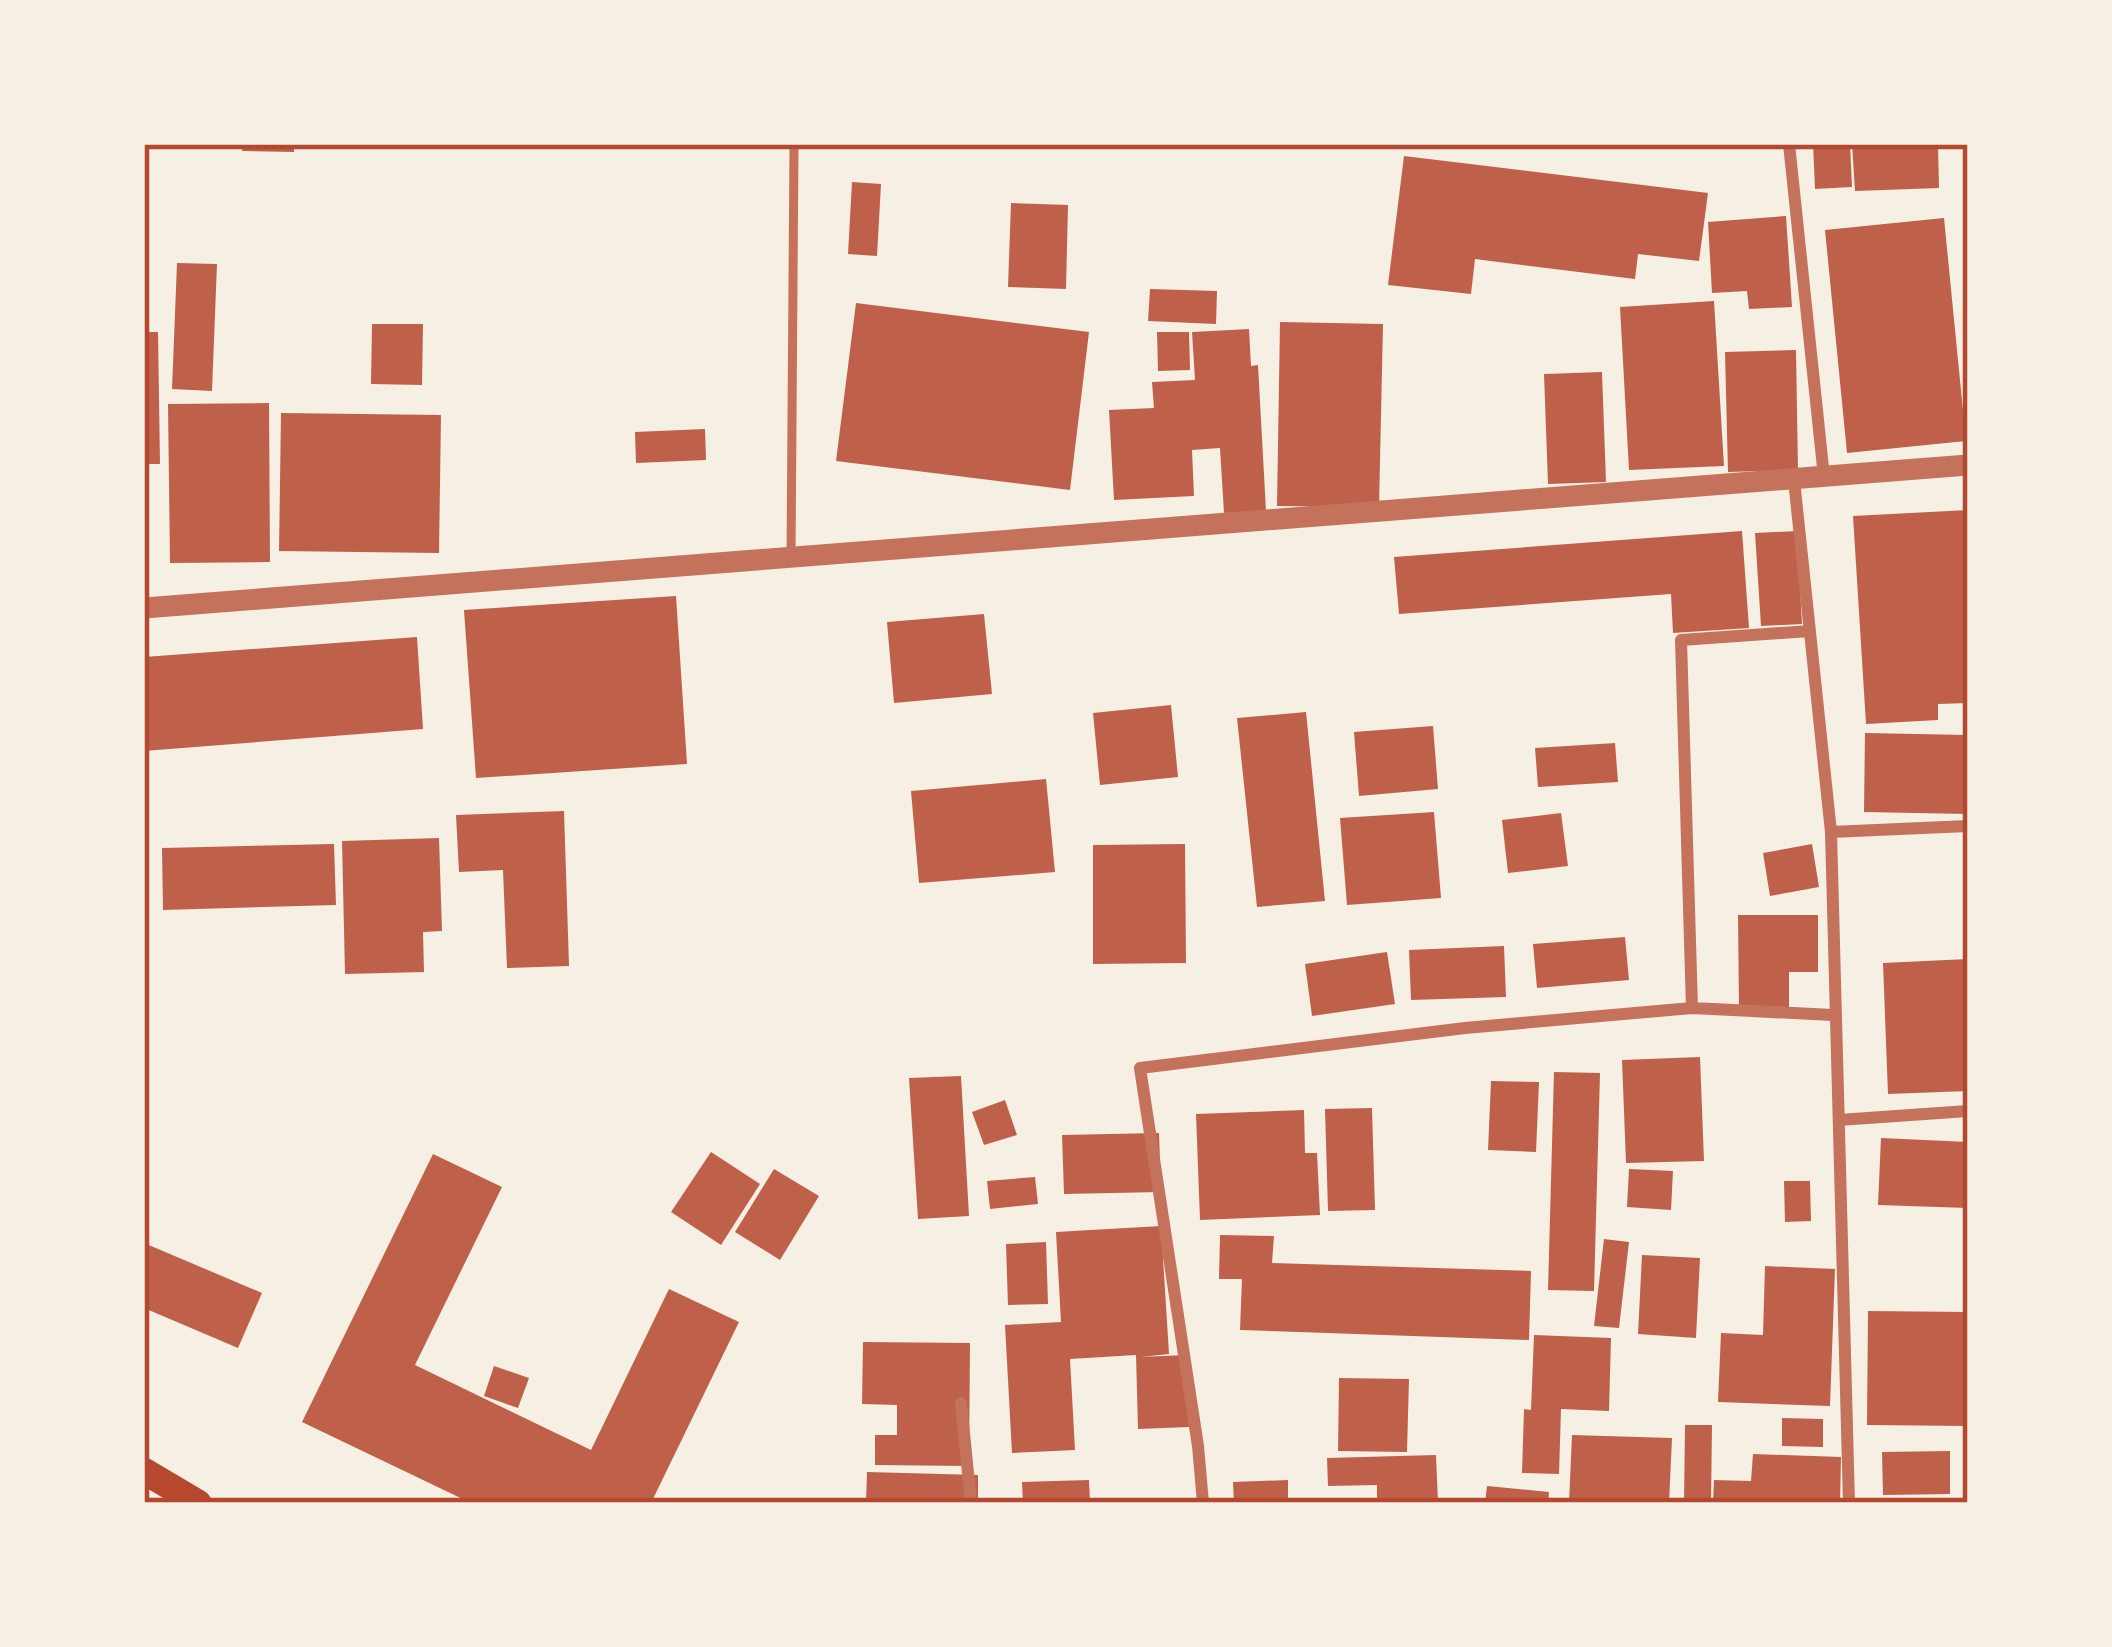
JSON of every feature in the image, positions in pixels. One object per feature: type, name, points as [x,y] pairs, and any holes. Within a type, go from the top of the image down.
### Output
[{"type":"main road","points":[[144,1471],[198,1503]]},
{"type":"street","points":[[1789,144],[1824,477]]},
{"type":"street","points":[[144,608],[1968,465]]},
{"type":"street","points":[[1794,480],[1832,832],[1833,1016],[1849,1503]]},
{"type":"street","points":[[1692,1008],[1681,640],[1810,631]]},
{"type":"street","points":[[1832,832],[1968,826]]},
{"type":"street","points":[[1203,1503],[1140,1068],[1466,1028],[1692,1008],[1833,1016]]},
{"type":"street","points":[[1839,1120],[1968,1111]]},
{"type":"street","points":[[961,1403],[970,1503]]},
{"type":"lane","points":[[791,558],[794,144]]},
{"type":"building","points":[[243,144],[294,144],[294,152],[242,151]]},
{"type":"building","points":[[1813,144],[1850,144],[1852,187],[1815,189]]},
{"type":"building","points":[[1852,144],[1938,144],[1939,188],[1855,191]]},
{"type":"building","points":[[1404,156],[1708,193],[1699,261],[1638,254],[1635,279],[1475,259],[1471,294],[1388,285]]},
{"type":"building","points":[[852,182],[881,184],[877,256],[848,254]]},
{"type":"building","points":[[1011,203],[1068,205],[1066,289],[1008,287]]},
{"type":"building","points":[[1786,216],[1792,307],[1749,309],[1747,291],[1712,293],[1708,222]]},
{"type":"building","points":[[1944,218],[1966,441],[1847,453],[1825,230]]},
{"type":"building","points":[[177,263],[217,264],[212,391],[172,389]]},
{"type":"building","points":[[1150,289],[1217,291],[1216,324],[1148,321]]},
{"type":"building","points":[[1714,301],[1724,466],[1629,470],[1620,307]]},
{"type":"building","points":[[856,303],[1089,332],[1070,490],[836,461]]},
{"type":"building","points":[[1280,322],[1383,324],[1379,507],[1277,506]]},
{"type":"building","points":[[372,324],[423,324],[422,385],[371,384]]},
{"type":"building","points":[[1249,329],[1251,366],[1258,365],[1266,511],[1224,513],[1220,448],[1192,450],[1194,496],[1114,500],[1109,410],[1154,408],[1152,382],[1195,380],[1192,332]]},
{"type":"building","points":[[144,332],[158,332],[160,464],[144,464]]},
{"type":"building","points":[[1157,332],[1189,332],[1190,370],[1158,371]]},
{"type":"building","points":[[1796,350],[1798,470],[1728,472],[1725,352]]},
{"type":"building","points":[[1602,372],[1606,482],[1548,484],[1544,374]]},
{"type":"building","points":[[269,403],[270,562],[170,563],[168,404]]},
{"type":"building","points":[[281,413],[441,415],[439,553],[279,551]]},
{"type":"building","points":[[705,429],[706,460],[636,463],[635,432]]},
{"type":"building","points":[[1968,510],[1968,703],[1938,704],[1938,720],[1866,724],[1853,516]]},
{"type":"building","points":[[1742,531],[1749,628],[1673,633],[1671,594],[1399,614],[1394,557]]},
{"type":"building","points":[[1797,531],[1802,624],[1761,626],[1755,533]]},
{"type":"building","points":[[676,596],[687,764],[476,778],[464,610]]},
{"type":"building","points":[[984,614],[992,694],[894,703],[887,622]]},
{"type":"building","points":[[417,637],[423,729],[144,751],[144,657]]},
{"type":"building","points":[[1171,705],[1178,777],[1100,785],[1093,713]]},
{"type":"building","points":[[1306,712],[1325,901],[1257,907],[1237,718]]},
{"type":"building","points":[[1433,726],[1438,789],[1359,796],[1354,732]]},
{"type":"building","points":[[1865,733],[1968,735],[1968,814],[1864,812]]},
{"type":"building","points":[[1615,743],[1618,782],[1538,787],[1535,748]]},
{"type":"building","points":[[1046,779],[1055,872],[919,883],[911,791]]},
{"type":"building","points":[[564,811],[569,966],[507,968],[503,870],[459,872],[456,815]]},
{"type":"building","points":[[1434,812],[1441,898],[1347,905],[1340,818]]},
{"type":"building","points":[[1561,813],[1568,866],[1508,873],[1502,820]]},
{"type":"building","points":[[439,838],[442,931],[423,932],[424,972],[345,974],[342,841]]},
{"type":"building","points":[[334,844],[336,905],[163,910],[162,848]]},
{"type":"building","points":[[1185,844],[1186,963],[1093,964],[1093,845]]},
{"type":"building","points":[[1812,844],[1819,887],[1770,896],[1763,853]]},
{"type":"building","points":[[1738,915],[1818,915],[1818,972],[1789,972],[1789,1009],[1739,1009]]},
{"type":"building","points":[[1625,937],[1629,980],[1537,988],[1533,944]]},
{"type":"building","points":[[1504,946],[1506,997],[1411,1000],[1409,950]]},
{"type":"building","points":[[1387,952],[1395,1004],[1312,1016],[1305,964]]},
{"type":"building","points":[[1968,959],[1968,1091],[1888,1094],[1883,963]]},
{"type":"building","points":[[1700,1057],[1704,1161],[1626,1163],[1622,1060]]},
{"type":"building","points":[[1554,1072],[1600,1073],[1594,1291],[1548,1290]]},
{"type":"building","points":[[961,1076],[969,1216],[918,1219],[909,1078]]},
{"type":"building","points":[[1491,1081],[1539,1082],[1536,1152],[1488,1150]]},
{"type":"building","points":[[1005,1100],[1017,1135],[984,1145],[972,1112]]},
{"type":"building","points":[[1372,1108],[1375,1210],[1328,1211],[1325,1109]]},
{"type":"building","points":[[1304,1110],[1305,1153],[1317,1153],[1320,1215],[1200,1220],[1196,1114]]},
{"type":"building","points":[[1159,1133],[1161,1192],[1064,1194],[1062,1135]]},
{"type":"building","points":[[1881,1138],[1968,1142],[1968,1208],[1878,1205]]},
{"type":"building","points":[[711,1152],[760,1184],[721,1245],[671,1212]]},
{"type":"building","points":[[433,1154],[502,1187],[415,1365],[591,1450],[669,1289],[739,1322],[651,1503],[471,1503],[302,1422]]},
{"type":"building","points":[[774,1169],[819,1196],[780,1260],[735,1232]]},
{"type":"building","points":[[1629,1169],[1673,1171],[1671,1210],[1627,1207]]},
{"type":"building","points":[[1035,1177],[1038,1204],[990,1209],[987,1181]]},
{"type":"building","points":[[1784,1181],[1810,1181],[1811,1221],[1785,1222]]},
{"type":"building","points":[[1161,1226],[1169,1354],[1141,1357],[1186,1355],[1189,1427],[1138,1429],[1136,1355],[1070,1359],[1075,1450],[1012,1453],[1005,1325],[1061,1322],[1056,1232]]},
{"type":"building","points":[[1220,1235],[1274,1236],[1272,1263],[1531,1271],[1529,1340],[1240,1330],[1242,1279],[1219,1279]]},
{"type":"building","points":[[1604,1239],[1629,1242],[1619,1328],[1594,1326]]},
{"type":"building","points":[[1046,1242],[1048,1304],[1008,1305],[1006,1244]]},
{"type":"building","points":[[144,1243],[262,1293],[238,1348],[144,1308]]},
{"type":"building","points":[[1642,1255],[1700,1258],[1696,1338],[1638,1334]]},
{"type":"building","points":[[1765,1266],[1835,1269],[1830,1406],[1718,1402],[1721,1333],[1763,1335]]},
{"type":"building","points":[[1868,1311],[1968,1312],[1968,1426],[1867,1425]]},
{"type":"building","points":[[1534,1335],[1611,1338],[1609,1411],[1561,1409],[1559,1474],[1522,1473]]},
{"type":"building","points":[[863,1342],[970,1343],[969,1466],[875,1465],[875,1435],[897,1435],[897,1405],[862,1404]]},
{"type":"building","points":[[494,1366],[529,1378],[518,1408],[484,1396]]},
{"type":"building","points":[[1339,1378],[1409,1379],[1407,1452],[1338,1451]]},
{"type":"building","points":[[1782,1418],[1823,1419],[1823,1447],[1782,1446]]},
{"type":"building","points":[[1685,1425],[1712,1425],[1711,1503],[1684,1503]]},
{"type":"building","points":[[1572,1435],[1672,1438],[1669,1503],[1569,1503]]},
{"type":"building","points":[[1950,1451],[1950,1494],[1883,1495],[1882,1452]]},
{"type":"building","points":[[1753,1454],[1841,1457],[1840,1503],[1713,1503],[1714,1480],[1751,1481]]},
{"type":"building","points":[[1436,1455],[1438,1503],[1377,1503],[1377,1485],[1328,1486],[1327,1458]]},
{"type":"building","points":[[867,1472],[978,1475],[978,1503],[866,1503]]},
{"type":"building","points":[[1089,1480],[1090,1503],[1023,1503],[1022,1482]]},
{"type":"building","points":[[1288,1480],[1288,1503],[1234,1503],[1233,1482]]},
{"type":"building","points":[[1487,1486],[1549,1492],[1548,1503],[1485,1503]]}]
